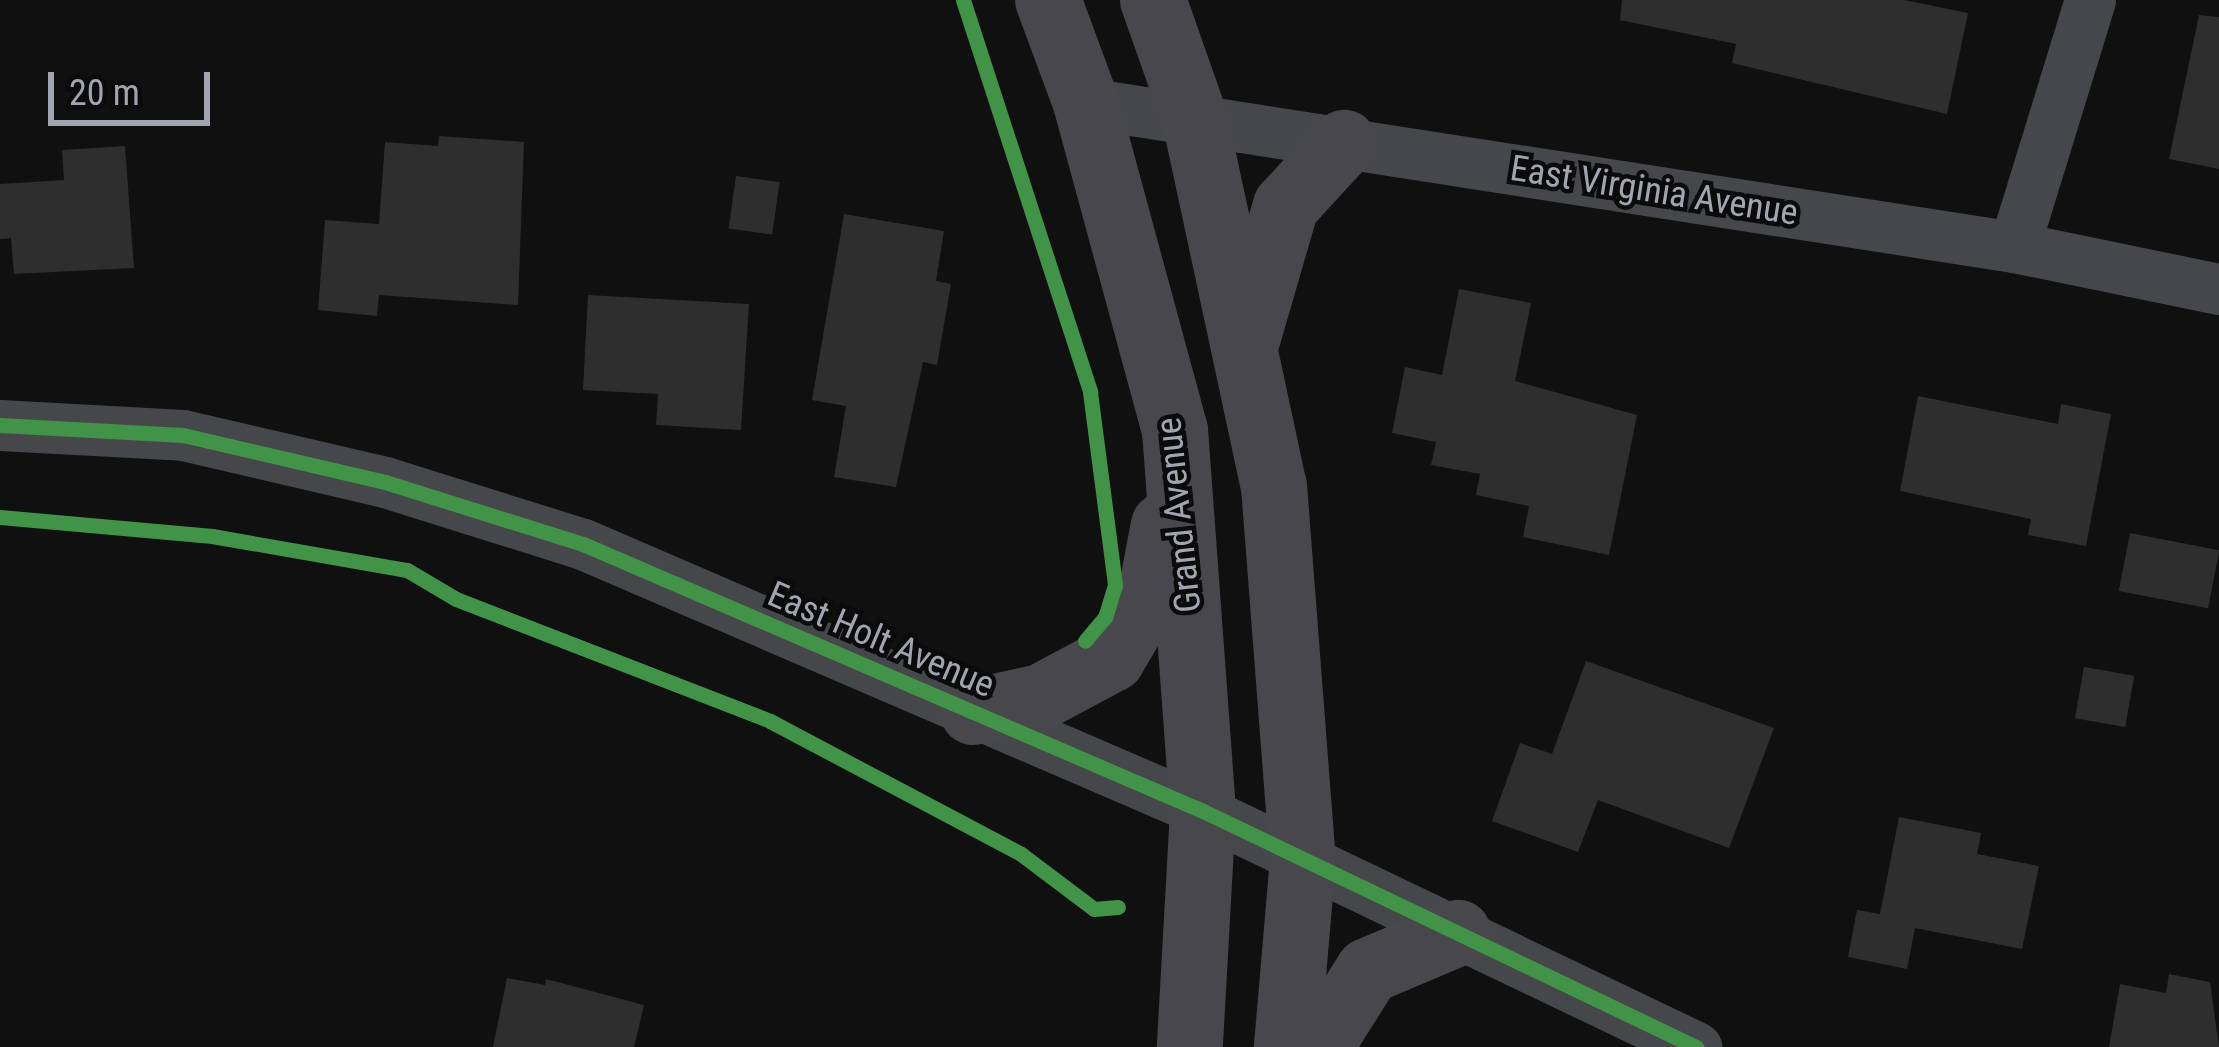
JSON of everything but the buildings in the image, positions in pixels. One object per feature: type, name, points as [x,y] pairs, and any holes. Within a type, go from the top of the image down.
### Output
[{"type":"main road","name":"Grand Avenue","points":[[1048,0],[1087,103],[1177,456],[1203,811],[1190,1047]]},
{"type":"main road","points":[[1153,0],[1195,119],[1274,486],[1303,859],[1287,1047]]},
{"type":"main road","points":[[1244,350],[1286,206],[1345,143]]},
{"type":"main road","points":[[973,712],[1041,697],[1112,659],[1151,593],[1177,456]]},
{"type":"main road","points":[[1320,1047],[1368,971],[1458,933]]},
{"type":"street","points":[[2014,248],[2090,0]]},
{"type":"street","name":"East Virginia Avenue","points":[[1087,103],[2014,248],[2219,290]]},
{"type":"street","name":"East Holt Avenue","points":[[0,425],[183,435],[385,482],[584,544],[1203,811],[1696,1047]]},
{"type":"cycle path","points":[[963,0],[1090,392],[1115,585],[1105,617],[1085,641]]},
{"type":"cycle path","points":[[0,425],[183,435],[385,482],[583,544],[1203,811],[1696,1047]]},
{"type":"cycle path","points":[[0,517],[212,536],[407,570],[456,599],[770,721],[1021,854],[1094,909],[1118,907]]}]
